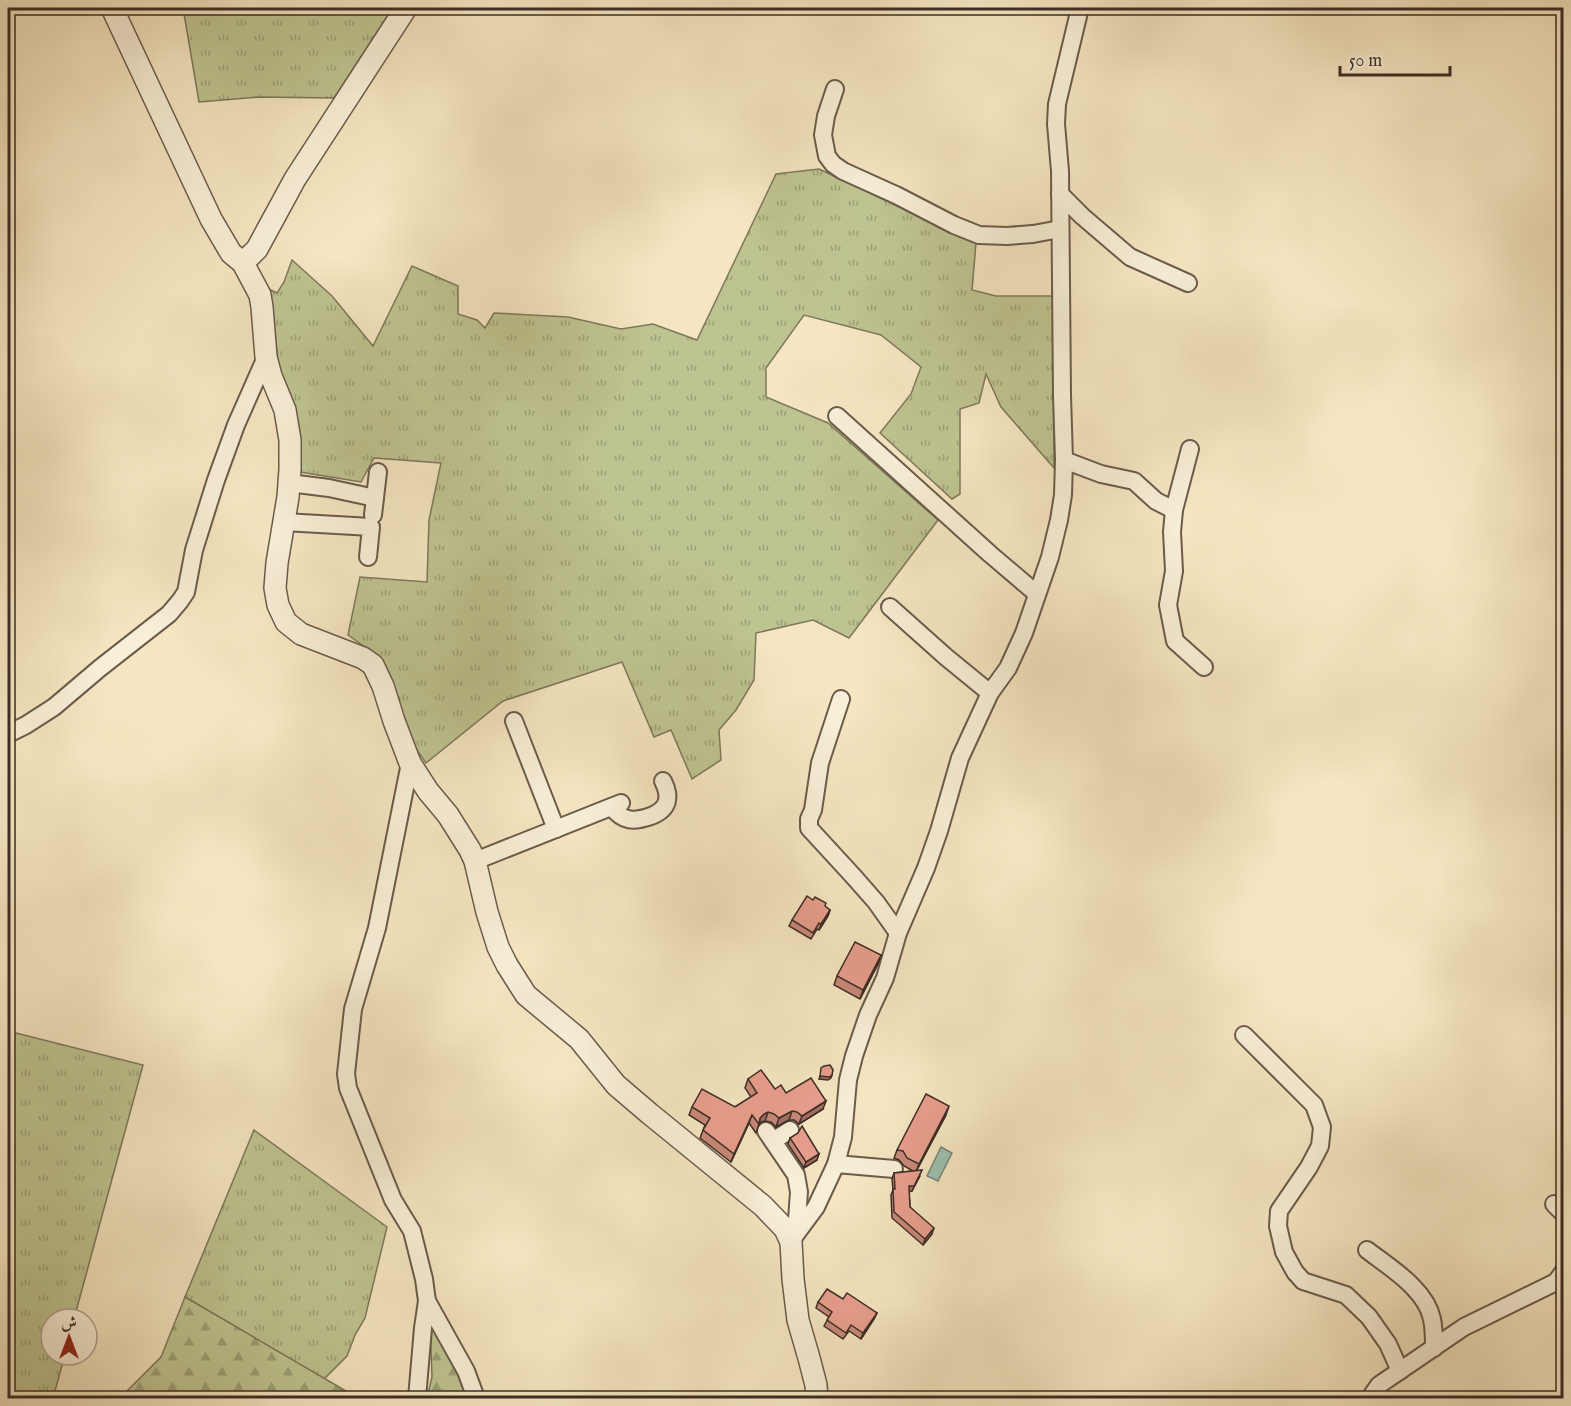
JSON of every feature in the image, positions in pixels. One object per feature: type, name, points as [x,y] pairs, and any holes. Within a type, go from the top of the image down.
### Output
[{"type":"street","points":[[112,8],[211,219],[231,253],[243,263],[260,295],[266,357],[285,410],[290,440],[289,483],[275,588],[278,605],[286,622],[301,634],[357,655],[373,665],[383,686],[410,763],[470,850],[498,947],[526,995],[579,1040],[616,1085],[763,1206],[794,1238]]},
{"type":"street","points":[[243,263],[257,249],[295,179],[406,8]]},
{"type":"street","points":[[794,1238],[816,1207],[836,1164],[843,1137],[848,1080],[868,1015],[885,978],[910,902],[926,868],[960,758],[990,693],[1008,668],[1024,633],[1050,557],[1059,520],[1064,495],[1064,460],[1060,171],[1056,124],[1057,104],[1080,8]]},
{"type":"street","points":[[835,90],[826,116],[823,135],[827,156],[843,171],[979,235],[1007,236],[1060,229]]},
{"type":"street","points":[[1060,194],[1130,257],[1188,283]]},
{"type":"street","points":[[8,734],[54,707],[169,614],[180,601],[186,591],[194,550],[216,480],[236,425],[266,357]]},
{"type":"street","points":[[837,416],[1037,594]]},
{"type":"street","points":[[1190,449],[1174,510],[1172,532],[1174,571],[1168,605],[1174,641],[1204,667]]},
{"type":"street","points":[[1064,460],[1101,474],[1134,481],[1156,501],[1174,510]]},
{"type":"street","points":[[289,483],[329,488],[374,506],[378,472]]},
{"type":"street","points":[[284,522],[371,527],[368,557]]},
{"type":"street","points":[[890,607],[990,693]]},
{"type":"street","points":[[841,699],[820,763],[809,828],[868,894],[898,933]]},
{"type":"street","points":[[514,721],[556,829]]},
{"type":"street","points":[[410,763],[377,928],[353,1009],[345,1074],[348,1088],[389,1191],[412,1231],[423,1279],[427,1301],[417,1398]]},
{"type":"street","points":[[475,861],[616,805],[621,817],[633,820],[658,813],[667,801],[667,790],[663,781]]},
{"type":"street","points":[[1244,1035],[1314,1106],[1322,1127],[1320,1146],[1309,1167],[1279,1211],[1278,1226],[1284,1252],[1303,1281],[1346,1295],[1369,1317],[1388,1344],[1400,1371]]},
{"type":"street","points":[[790,1130],[769,1136],[796,1175],[799,1192],[794,1238],[793,1279],[798,1320],[817,1398]]},
{"type":"street","points":[[836,1164],[894,1168]]},
{"type":"street","points":[[1367,1250],[1406,1280],[1425,1300],[1432,1318],[1434,1348]]},
{"type":"street","points":[[1370,1398],[1379,1385],[1464,1327],[1556,1282],[1563,1271]]},
{"type":"street","points":[[427,1301],[466,1371],[476,1398]]},
{"type":"green space","points":[[183,8],[377,8],[389,14],[334,98],[259,97],[199,102]]},
{"type":"green space","points":[[819,169],[976,243],[972,290],[996,296],[1054,296],[1054,468],[1001,407],[986,374],[979,403],[960,409],[960,494],[952,499],[880,433],[911,394],[921,367],[881,335],[804,315],[766,368],[766,397],[828,423],[938,520],[849,638],[813,620],[756,633],[754,680],[736,710],[719,730],[721,760],[692,779],[671,730],[654,737],[622,662],[503,701],[426,763],[412,743],[379,657],[348,635],[360,577],[427,582],[429,520],[441,463],[374,458],[361,482],[300,472],[272,346],[265,287],[277,293],[284,282],[292,260],[332,296],[373,346],[412,266],[458,286],[458,314],[477,320],[485,328],[494,313],[568,317],[621,329],[653,324],[697,340],[776,174]]},
{"type":"green space","points":[[8,1031],[143,1065],[77,1307],[39,1307],[39,1367],[62,1367],[53,1398],[8,1398]]},
{"type":"green space","points":[[254,1130],[387,1227],[365,1318],[347,1356],[324,1379],[185,1297]]},
{"type":"green space","points":[[185,1297],[358,1398],[120,1398],[161,1357]]},
{"type":"green space","points":[[430,1324],[458,1372],[467,1398],[427,1398],[432,1377]]},
{"type":"shaded area","points":[[941,1147],[952,1153],[938,1181],[927,1176]]},
{"type":"building","points":[[807,896],[813,900],[815,897],[826,903],[825,906],[830,910],[813,933],[792,920]]},
{"type":"building","points":[[855,942],[881,955],[863,990],[837,976]]},
{"type":"building","points":[[830,1065],[833,1070],[832,1075],[820,1076],[821,1068]]},
{"type":"building","points":[[761,1070],[775,1089],[781,1085],[786,1093],[811,1078],[826,1101],[802,1116],[792,1111],[779,1118],[768,1112],[760,1118],[759,1124],[752,1115],[734,1154],[703,1130],[710,1118],[692,1107],[702,1089],[735,1107],[757,1093],[748,1079]]},
{"type":"building","points":[[926,1094],[949,1106],[919,1164],[907,1158],[903,1151],[897,1150]]},
{"type":"building","points":[[802,1126],[819,1154],[806,1162],[790,1138],[798,1133]]},
{"type":"building","points":[[922,1170],[914,1186],[909,1186],[910,1207],[934,1228],[925,1239],[894,1212],[893,1189],[895,1189],[894,1173]]},
{"type":"building","points":[[827,1289],[843,1299],[847,1293],[877,1313],[863,1333],[851,1325],[846,1333],[827,1320],[832,1312],[818,1302]]}]
